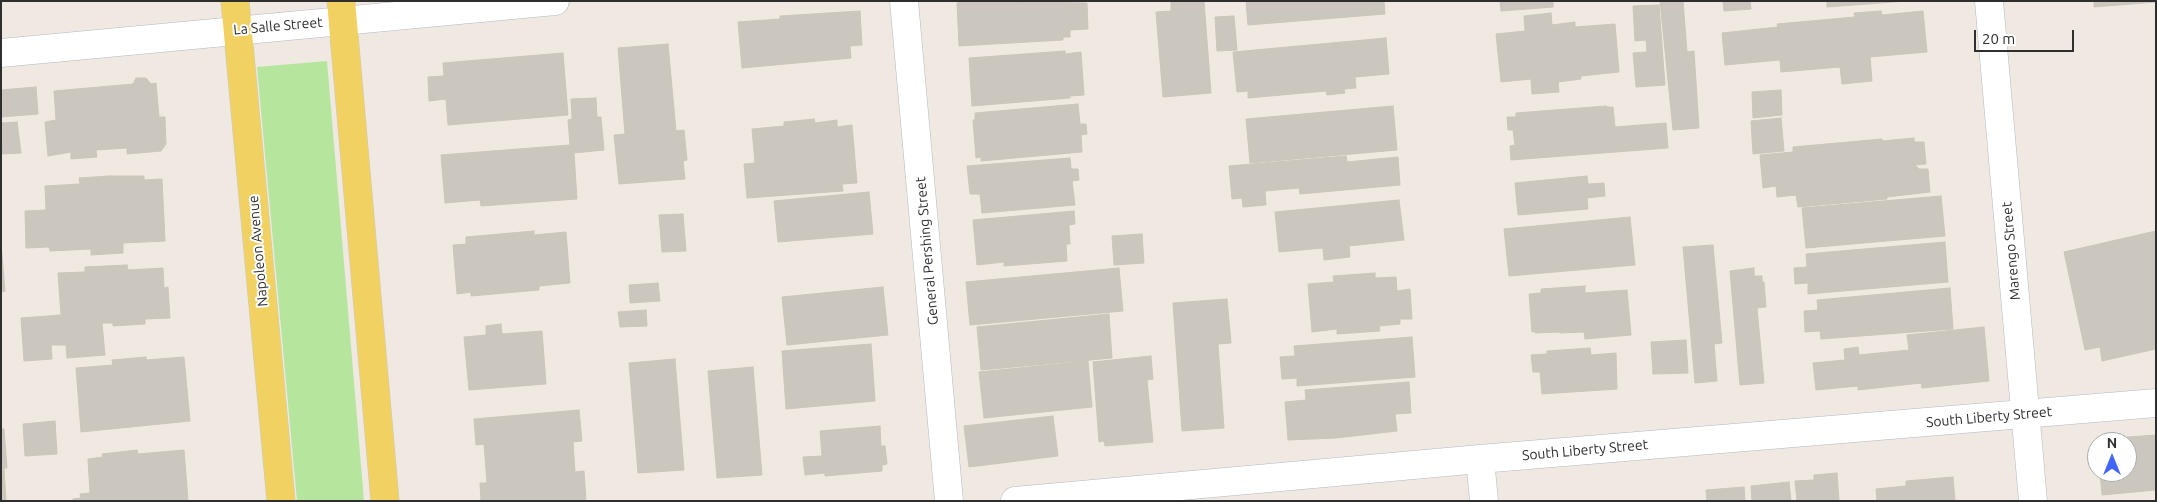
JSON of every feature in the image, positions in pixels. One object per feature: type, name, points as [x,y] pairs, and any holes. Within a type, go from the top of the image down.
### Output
[{"type":"main road","name":"Napoleon Avenue","points":[[235,1],[281,501]]},
{"type":"main road","points":[[341,10],[385,501]]},
{"type":"street","name":"La Salle Street","points":[[1,53],[238,30],[341,10],[555,1]]},
{"type":"street","name":"General Pershing Street","points":[[904,1],[949,501]]},
{"type":"street","name":"Marengo Street","points":[[1990,1],[2033,501]]},
{"type":"street","name":"South Liberty Street","points":[[1015,501],[1480,458],[2156,403]]},
{"type":"street","points":[[1480,458],[1484,501]]},
{"type":"green space","points":[[327,61],[364,501],[297,501],[257,67]]},
{"type":"building","points":[[964,1],[1087,3],[1088,29],[1070,30],[1070,37],[1063,37],[1063,40],[959,46],[957,3]]},
{"type":"building","points":[[1171,1],[1204,1],[1211,93],[1163,97],[1156,12],[1171,11]]},
{"type":"building","points":[[1246,1],[1384,1],[1385,14],[1248,25]]},
{"type":"building","points":[[1500,1],[1553,1],[1553,7],[1501,11]]},
{"type":"building","points":[[1660,1],[1683,1],[1687,52],[1694,51],[1699,128],[1673,130]]},
{"type":"building","points":[[1723,1],[1750,1],[1751,9],[1724,11]]},
{"type":"building","points":[[1827,1],[1907,1],[1827,7]]},
{"type":"building","points":[[2094,1],[2156,1],[2156,2],[2094,7]]},
{"type":"building","points":[[1659,5],[1665,85],[1636,87],[1633,53],[1647,52],[1646,40],[1635,41],[1633,6]]},
{"type":"building","points":[[860,11],[862,45],[850,46],[851,58],[742,68],[738,22],[780,19],[780,16]]},
{"type":"building","points":[[1881,11],[1882,15],[1923,11],[1927,52],[1870,57],[1872,81],[1842,84],[1840,67],[1781,72],[1780,60],[1725,65],[1722,33],[1778,27],[1777,24],[1855,17],[1854,13]]},
{"type":"building","points":[[1551,13],[1552,25],[1575,22],[1575,27],[1615,24],[1619,72],[1581,76],[1581,79],[1558,82],[1559,92],[1532,94],[1531,79],[1501,82],[1496,34],[1525,31],[1524,16]]},
{"type":"building","points":[[1234,16],[1237,50],[1217,51],[1215,17]]},
{"type":"building","points":[[1386,38],[1389,74],[1355,77],[1356,88],[1344,89],[1345,93],[1327,95],[1326,91],[1248,98],[1248,91],[1237,92],[1233,52]]},
{"type":"building","points":[[668,44],[676,131],[684,130],[687,160],[683,161],[685,179],[619,184],[614,135],[625,134],[618,48]]},
{"type":"building","points":[[1065,51],[1065,54],[1081,52],[1084,95],[1070,96],[1070,98],[972,106],[969,58]]},
{"type":"building","points":[[563,53],[568,115],[448,125],[446,99],[429,101],[428,77],[444,76],[443,63]]},
{"type":"building","points":[[136,78],[146,78],[151,84],[156,83],[159,117],[165,117],[166,144],[161,151],[127,154],[127,148],[96,150],[97,157],[71,159],[71,152],[48,156],[45,122],[56,120],[54,91],[133,84]]},
{"type":"building","points":[[36,87],[38,114],[1,117],[1,90]]},
{"type":"building","points":[[1781,90],[1782,115],[1753,118],[1752,92]]},
{"type":"building","points":[[596,98],[597,117],[601,117],[604,150],[574,153],[577,199],[481,206],[480,200],[445,203],[441,155],[570,145],[568,120],[572,119],[571,99]]},
{"type":"building","points":[[1078,104],[1080,124],[1086,124],[1087,134],[1081,135],[1082,152],[981,161],[981,157],[976,158],[973,120],[975,120],[975,113]]},
{"type":"building","points":[[1393,106],[1397,150],[1250,163],[1246,119]]},
{"type":"building","points":[[1613,107],[1615,127],[1666,123],[1668,148],[1511,160],[1510,146],[1515,145],[1513,130],[1508,130],[1507,117],[1516,117],[1516,113]]},
{"type":"building","points":[[1781,118],[1784,151],[1753,154],[1751,121]]},
{"type":"building","points":[[814,119],[815,123],[837,120],[837,127],[852,125],[857,183],[842,184],[843,191],[747,198],[744,164],[755,163],[752,129],[784,126],[784,122]]},
{"type":"building","points":[[17,122],[21,153],[2,154],[1,123]]},
{"type":"building","points":[[1914,138],[1914,142],[1924,142],[1926,164],[1915,165],[1919,169],[1928,169],[1930,192],[1887,197],[1887,199],[1798,207],[1796,195],[1777,197],[1776,186],[1763,188],[1760,155],[1793,152],[1793,147]]},
{"type":"building","points":[[1346,156],[1347,162],[1398,157],[1400,185],[1300,194],[1299,188],[1265,191],[1266,205],[1243,207],[1242,198],[1232,199],[1229,166]]},
{"type":"building","points":[[1070,158],[1071,169],[1078,169],[1079,180],[1072,181],[1075,205],[982,213],[980,194],[970,194],[967,166]]},
{"type":"building","points":[[144,176],[144,180],[162,179],[165,241],[123,243],[123,253],[91,255],[91,249],[50,251],[49,247],[26,248],[25,211],[46,210],[45,186],[80,184],[79,178]]},
{"type":"building","points":[[1587,176],[1588,184],[1604,183],[1605,196],[1587,198],[1588,209],[1518,215],[1515,183]]},
{"type":"building","points":[[869,192],[873,234],[778,242],[774,201]]},
{"type":"building","points":[[1941,196],[1945,236],[1806,248],[1802,208]]},
{"type":"building","points":[[1399,200],[1404,240],[1349,246],[1350,257],[1324,260],[1323,248],[1279,252],[1275,212]]},
{"type":"building","points":[[1074,211],[1075,224],[1069,225],[1070,244],[1066,244],[1067,261],[1004,266],[1004,262],[977,265],[973,220]]},
{"type":"building","points":[[683,214],[686,251],[662,252],[659,215]]},
{"type":"building","points":[[1630,217],[1635,265],[1509,276],[1504,229]]},
{"type":"building","points":[[534,231],[534,235],[566,232],[570,283],[539,286],[539,290],[471,296],[471,292],[457,294],[453,245],[466,244],[466,237]]},
{"type":"building","points":[[2156,231],[2156,349],[2102,361],[2100,347],[2085,350],[2064,252]]},
{"type":"building","points":[[1142,234],[1144,263],[1114,265],[1112,236]]},
{"type":"building","points":[[1945,242],[1948,282],[1808,294],[1808,283],[1795,284],[1794,268],[1807,267],[1806,254]]},
{"type":"building","points":[[1,243],[5,291],[1,292]]},
{"type":"building","points":[[1713,245],[1722,343],[1714,344],[1717,381],[1695,383],[1683,247]]},
{"type":"building","points":[[127,265],[128,270],[163,268],[164,288],[168,287],[170,318],[145,319],[145,324],[113,326],[113,323],[102,323],[105,355],[67,358],[66,345],[51,345],[52,359],[24,361],[21,318],[61,315],[58,273],[85,272],[85,267]]},
{"type":"building","points":[[1119,268],[1123,311],[970,325],[966,282]]},
{"type":"building","points":[[1754,268],[1754,276],[1762,276],[1762,282],[1764,282],[1766,307],[1757,308],[1764,383],[1740,385],[1730,271]]},
{"type":"building","points":[[1375,273],[1375,278],[1396,277],[1397,291],[1410,289],[1412,319],[1400,319],[1400,324],[1379,326],[1380,331],[1337,334],[1337,329],[1312,332],[1308,284],[1334,282],[1333,276]]},
{"type":"building","points":[[658,283],[660,301],[630,303],[629,285]]},
{"type":"building","points":[[1585,286],[1585,293],[1627,290],[1631,335],[1585,339],[1584,332],[1532,332],[1529,294],[1541,293],[1541,289]]},
{"type":"building","points":[[883,287],[888,335],[787,345],[782,297]]},
{"type":"building","points":[[1950,288],[1953,329],[1821,339],[1820,331],[1805,332],[1804,311],[1818,310],[1817,300]]},
{"type":"building","points":[[1227,299],[1231,343],[1218,344],[1224,428],[1182,431],[1173,303]]},
{"type":"building","points":[[646,310],[647,326],[620,327],[618,312]]},
{"type":"building","points":[[1109,314],[1112,358],[981,370],[977,327]]},
{"type":"building","points":[[501,324],[502,334],[542,331],[546,384],[469,390],[464,337],[486,335],[486,326]]},
{"type":"building","points":[[1984,327],[1989,381],[1922,388],[1921,383],[1858,390],[1858,386],[1816,390],[1813,363],[1845,360],[1844,349],[1858,347],[1859,355],[1909,350],[1907,335]]},
{"type":"building","points":[[1412,337],[1415,377],[1297,386],[1297,378],[1282,379],[1280,357],[1295,356],[1294,346]]},
{"type":"building","points":[[1686,340],[1688,373],[1653,374],[1651,342]]},
{"type":"building","points":[[871,344],[875,401],[786,409],[782,351]]},
{"type":"building","points":[[1590,348],[1591,355],[1616,353],[1617,389],[1542,394],[1540,372],[1533,372],[1531,355],[1547,354],[1547,351]]},
{"type":"building","points":[[1151,356],[1153,379],[1147,380],[1153,442],[1105,446],[1104,441],[1099,442],[1093,362]]},
{"type":"building","points":[[146,357],[146,360],[184,357],[190,421],[81,432],[76,368],[113,365],[112,360]]},
{"type":"building","points":[[675,359],[684,470],[638,473],[629,363]]},
{"type":"building","points":[[1088,361],[1092,407],[984,418],[979,372]]},
{"type":"building","points":[[753,367],[762,475],[717,478],[708,371]]},
{"type":"building","points":[[1409,382],[1411,413],[1395,414],[1397,431],[1336,438],[1288,440],[1285,402],[1306,400],[1305,390]]},
{"type":"building","points":[[579,410],[582,441],[573,442],[575,472],[584,471],[586,501],[481,501],[480,483],[487,483],[484,444],[476,445],[474,419]]},
{"type":"building","points":[[1053,416],[1058,456],[969,467],[964,426]]},
{"type":"building","points":[[55,421],[57,454],[25,456],[23,424]]},
{"type":"building","points":[[880,426],[881,446],[885,446],[887,464],[882,465],[882,471],[825,476],[825,473],[805,475],[803,457],[822,456],[820,431]]},
{"type":"building","points":[[1,429],[4,429],[7,468],[4,468],[6,501],[1,501]]},
{"type":"building","points":[[2156,435],[2156,490],[2102,495],[2101,482],[2137,482],[2137,436]]},
{"type":"building","points":[[137,450],[138,454],[184,450],[188,501],[73,501],[73,499],[81,498],[80,494],[90,493],[88,459],[103,457],[102,454]]},
{"type":"building","points":[[1837,473],[1839,501],[1797,501],[1795,481],[1814,480],[1814,475]]},
{"type":"building","points":[[1953,477],[1955,501],[1877,501],[1876,489],[1906,486],[1906,481]]},
{"type":"building","points":[[1789,482],[1791,501],[1752,501],[1751,486]]},
{"type":"building","points":[[1744,487],[1745,501],[1707,501],[1706,490]]}]
